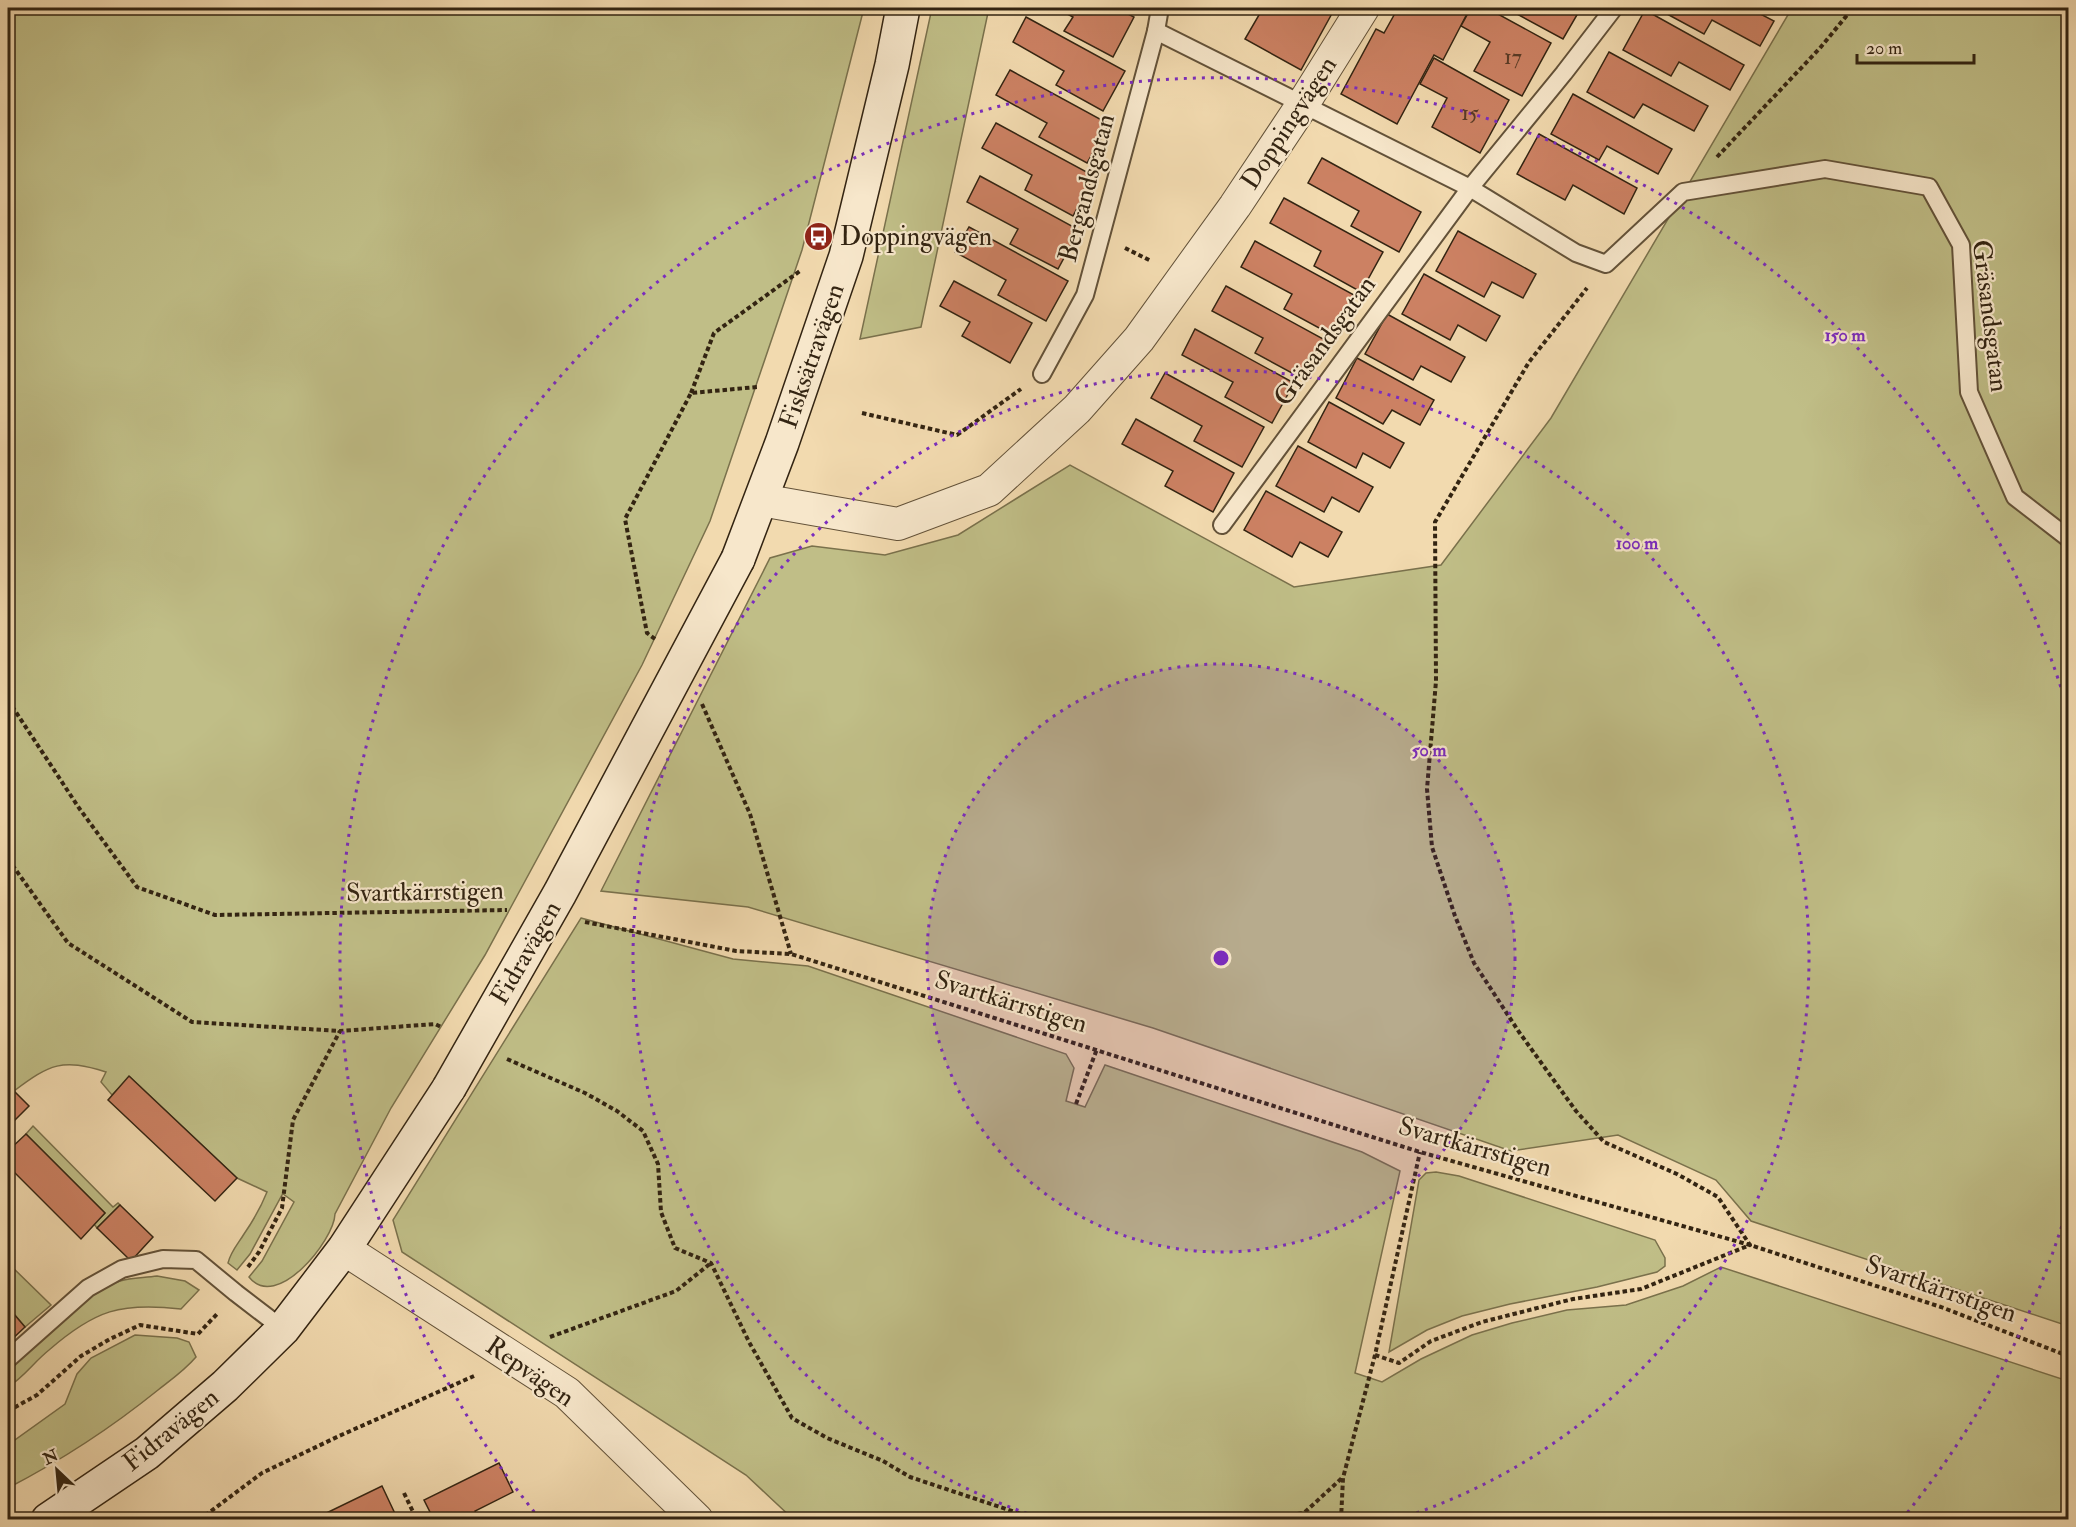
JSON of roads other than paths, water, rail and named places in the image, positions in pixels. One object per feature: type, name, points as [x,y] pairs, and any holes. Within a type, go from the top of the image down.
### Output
[{"type":"street","name":"Fisksätravägen","points":[[738,559],[761,500],[846,256],[892,65],[903,8]]},
{"type":"street","name":"Doppingvägen","points":[[761,500],[898,524],[989,490],[1077,409],[1139,339],[1184,279],[1303,104],[1363,8]]},
{"type":"street","name":"Fidravägen","points":[[48,1520],[147,1453],[225,1386],[283,1329],[344,1249],[449,1088],[560,893],[738,559]]},
{"type":"street","name":"Repvägen","points":[[344,1249],[567,1393],[697,1520]]},
{"type":"lane","name":"Bergandsgatan","points":[[1042,374],[1085,295],[1156,31],[1160,8]]},
{"type":"lane","name":"Gräsandsgatan","points":[[1222,525],[1470,188],[1614,8]]},
{"type":"lane","points":[[1156,31],[1470,188]]},
{"type":"lane","name":"Gräsandsgatan","points":[[1470,188],[1576,253],[1606,264],[1683,192],[1825,169],[1929,187],[1960,245],[1969,392],[2014,497],[2068,538]]},
{"type":"lane","points":[[8,1359],[88,1288],[122,1269],[163,1258],[196,1260],[283,1329]]},
{"type":"place","name":"Doppingvägen","points":[[819,237]]}]
